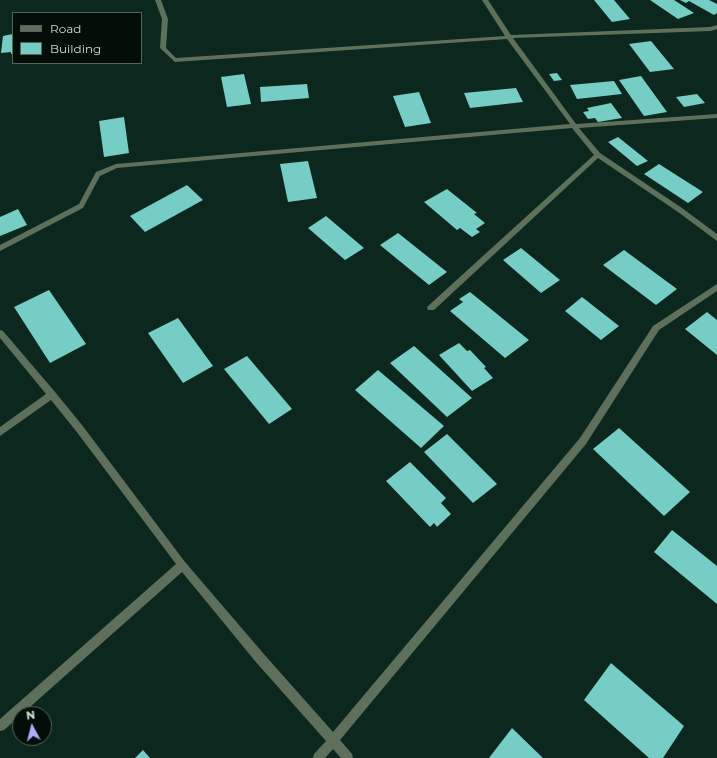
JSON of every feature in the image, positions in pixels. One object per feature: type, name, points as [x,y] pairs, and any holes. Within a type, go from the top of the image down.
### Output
[{"type":"street","points":[[158,0],[165,19],[163,48],[175,60],[509,37],[711,29],[717,27]]},
{"type":"street","points":[[485,0],[509,37],[574,126],[598,155],[680,210],[717,238]]},
{"type":"street","points":[[0,248],[81,206],[98,174],[116,166],[574,126],[717,116]]},
{"type":"street","points":[[431,308],[598,155]]},
{"type":"street","points":[[318,758],[583,440],[656,328],[717,287]]},
{"type":"street","points":[[0,333],[79,428],[182,565],[259,657],[348,758]]},
{"type":"street","points":[[0,432],[52,394]]},
{"type":"street","points":[[0,726],[182,565]]},
{"type":"building","points":[[594,0],[614,0],[630,19],[612,22]]},
{"type":"building","points":[[650,0],[674,0],[694,13],[678,19]]},
{"type":"building","points":[[680,0],[709,0],[717,4],[717,13],[714,15],[689,1],[686,3]]},
{"type":"building","points":[[12,34],[12,54],[11,52],[1,53],[3,36]]},
{"type":"building","points":[[651,41],[674,69],[650,72],[629,44]]},
{"type":"building","points":[[557,73],[562,80],[554,81],[549,74]]},
{"type":"building","points":[[244,74],[251,104],[227,107],[221,77]]},
{"type":"building","points":[[641,76],[667,112],[644,116],[619,80]]},
{"type":"building","points":[[614,81],[622,94],[577,99],[570,85]]},
{"type":"building","points":[[307,84],[309,98],[261,102],[260,87]]},
{"type":"building","points":[[516,88],[523,102],[470,108],[464,93]]},
{"type":"building","points":[[419,92],[431,123],[405,127],[393,96]]},
{"type":"building","points":[[697,94],[705,103],[684,107],[676,97]]},
{"type":"building","points":[[611,103],[622,118],[598,122],[595,118],[588,119],[583,112],[589,111],[587,108]]},
{"type":"building","points":[[124,117],[129,153],[104,157],[99,121]]},
{"type":"building","points":[[618,137],[648,161],[637,166],[608,142]]},
{"type":"building","points":[[308,161],[317,198],[288,202],[280,164]]},
{"type":"building","points":[[659,164],[703,192],[688,203],[644,174]]},
{"type":"building","points":[[187,185],[203,200],[145,232],[130,216]]},
{"type":"building","points":[[447,189],[477,213],[474,214],[485,223],[476,229],[480,232],[472,237],[460,228],[457,230],[424,202]]},
{"type":"building","points":[[18,209],[27,225],[0,236],[0,217]]},
{"type":"building","points":[[326,216],[364,248],[345,260],[308,228]]},
{"type":"building","points":[[398,233],[447,272],[429,285],[380,245]]},
{"type":"building","points":[[521,248],[560,280],[541,293],[503,260]]},
{"type":"building","points":[[624,250],[677,289],[656,305],[603,265]]},
{"type":"building","points":[[49,290],[86,344],[50,363],[14,307]]},
{"type":"building","points":[[470,292],[529,340],[505,358],[450,311],[463,302],[459,299]]},
{"type":"building","points":[[582,297],[619,326],[601,340],[565,311]]},
{"type":"building","points":[[707,312],[717,320],[717,355],[685,329]]},
{"type":"building","points":[[178,318],[213,366],[183,383],[148,333]]},
{"type":"building","points":[[459,343],[467,351],[470,350],[486,367],[484,368],[493,378],[472,391],[439,355]]},
{"type":"building","points":[[414,346],[472,398],[447,417],[390,363]]},
{"type":"building","points":[[247,356],[292,409],[269,424],[224,369]]},
{"type":"building","points":[[378,370],[444,426],[421,448],[355,390]]},
{"type":"building","points":[[619,428],[690,492],[664,516],[593,449]]},
{"type":"building","points":[[447,434],[497,484],[473,503],[424,452]]},
{"type":"building","points":[[410,462],[446,498],[441,503],[451,514],[437,527],[434,523],[430,527],[386,481]]},
{"type":"building","points":[[672,530],[717,566],[717,604],[654,552]]},
{"type":"building","points":[[611,663],[684,726],[663,758],[649,758],[584,700]]},
{"type":"building","points":[[512,728],[543,758],[489,758]]},
{"type":"building","points":[[143,750],[150,758],[135,758]]}]
